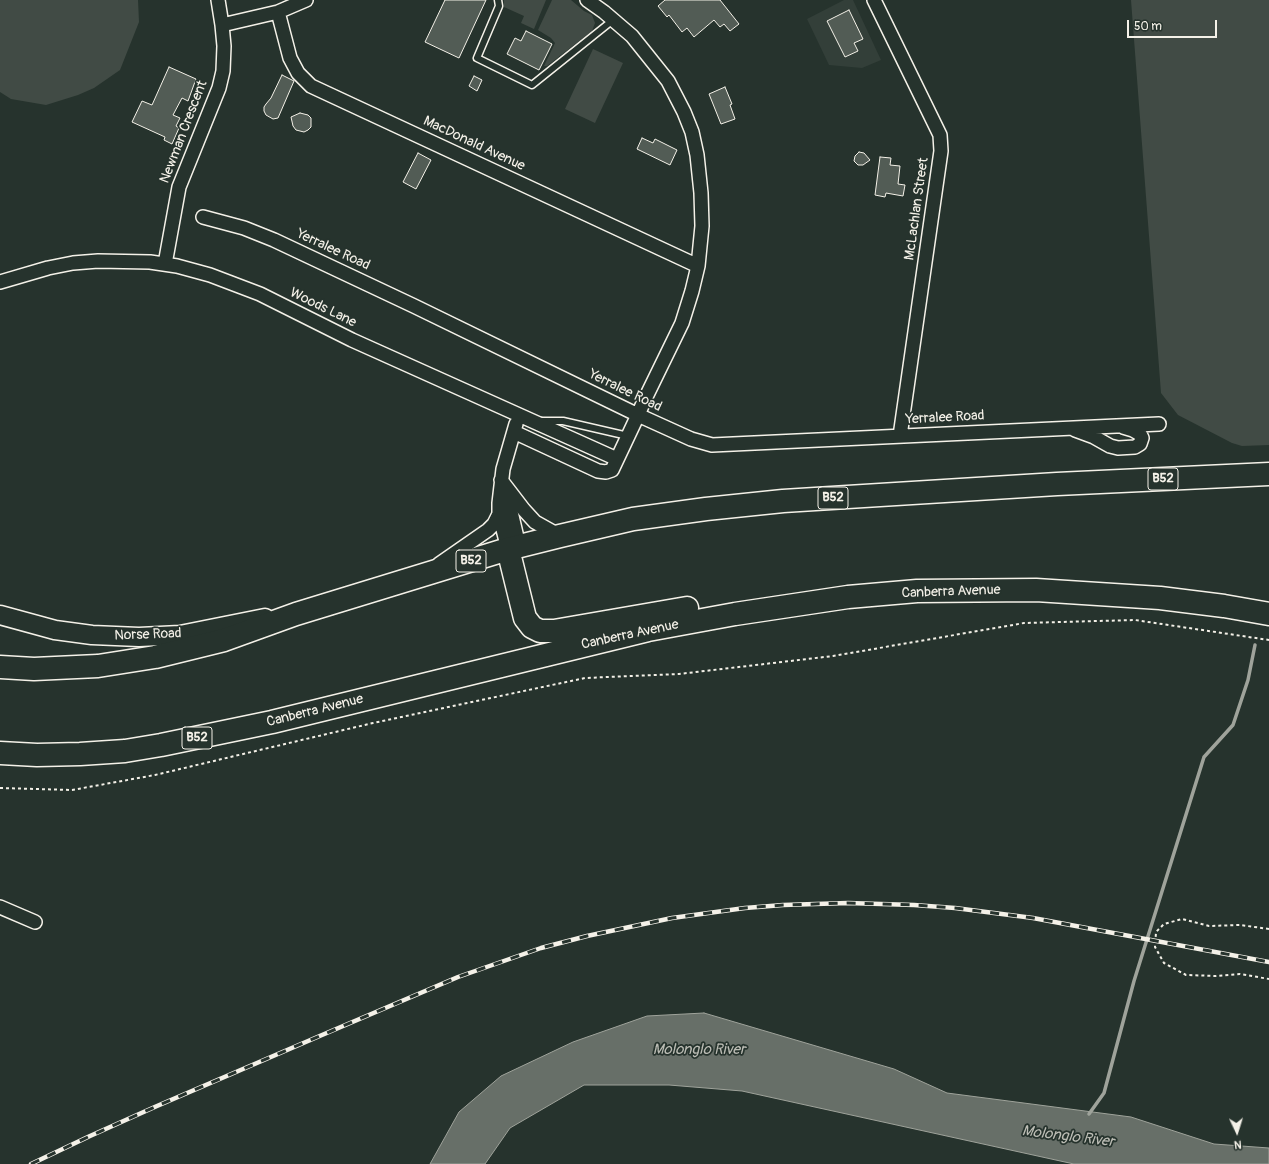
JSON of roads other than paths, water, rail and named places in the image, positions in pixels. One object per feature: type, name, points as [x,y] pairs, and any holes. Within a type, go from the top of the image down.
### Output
[{"type":"highway","name":"B52","points":[[0,667],[34,668],[98,666],[155,657],[224,640],[296,614],[513,548],[633,519],[783,500],[1269,474]]},
{"type":"highway","points":[[513,548],[535,611],[537,623],[530,648],[520,662]]},
{"type":"highway","points":[[536,630],[544,632],[554,631],[686,608],[774,596],[868,590],[917,591]]},
{"type":"highway","name":"Canberra Avenue","points":[[0,753],[37,755],[80,754],[125,751],[162,745],[272,722],[648,630],[735,614],[848,597],[917,591],[1012,590],[1089,593],[1160,598],[1224,606],[1269,614]]},
{"type":"main road","name":"Norse Road","points":[[0,615],[55,630],[92,635],[139,637],[180,635],[248,620],[296,614]]},
{"type":"street","name":"Newman Crescent","points":[[165,264],[179,187],[219,88],[223,71],[224,46],[218,0]]},
{"type":"street","points":[[222,25],[278,12],[306,0]]},
{"type":"street","points":[[514,432],[601,472],[609,472],[612,470],[682,323],[698,266],[702,226],[702,193],[697,155],[692,132],[684,112],[668,81],[632,36],[587,0]]},
{"type":"street","name":"McLachlan Street","points":[[874,0],[940,135],[941,151],[900,436]]},
{"type":"street","name":"MacDonald Avenue","points":[[278,12],[290,58],[298,73],[311,86],[698,266]]},
{"type":"street","name":"Yerralee Road","points":[[203,217],[244,228],[274,240],[638,415],[691,439],[712,445],[1159,424]]},
{"type":"street","name":"Woods Lane","points":[[0,282],[37,270],[79,262],[125,261],[165,264],[210,275],[260,294],[339,334],[617,458]]},
{"type":"street","points":[[423,575],[488,530],[494,524],[499,514],[506,455],[519,415]]},
{"type":"street","name":"Yerralee Road","points":[[1066,428],[1078,430],[1110,446],[1118,448],[1135,447],[1140,444],[1142,438],[1140,434],[1133,430],[1118,426]]},
{"type":"street","points":[[502,483],[535,522],[560,536]]},
{"type":"street","points":[[502,483],[511,512],[513,548]]},
{"type":"street","points":[[499,514],[513,548]]},
{"type":"street","points":[[0,907],[35,922]]},
{"type":"lane","points":[[498,0],[499,6],[477,58],[532,85],[613,20]]},
{"type":"lane","points":[[534,421],[560,421],[628,436]]},
{"type":"water","name":"Molonglo River","points":[[704,1013],[894,1069],[947,1093],[1131,1117],[1214,1144],[1269,1148],[1269,1164],[1074,1164],[742,1091],[669,1085],[584,1085],[510,1128],[485,1164],[430,1164],[459,1112],[501,1076],[573,1042],[647,1016]]},
{"type":"waterway","points":[[1089,1114],[1104,1093],[1134,981],[1204,757],[1233,725],[1248,680],[1255,645]]},
{"type":"railway","points":[[31,1164],[157,1106],[458,977],[541,948],[587,936],[672,918],[745,908],[783,905],[848,903],[955,908],[1033,918],[1269,962]]}]
